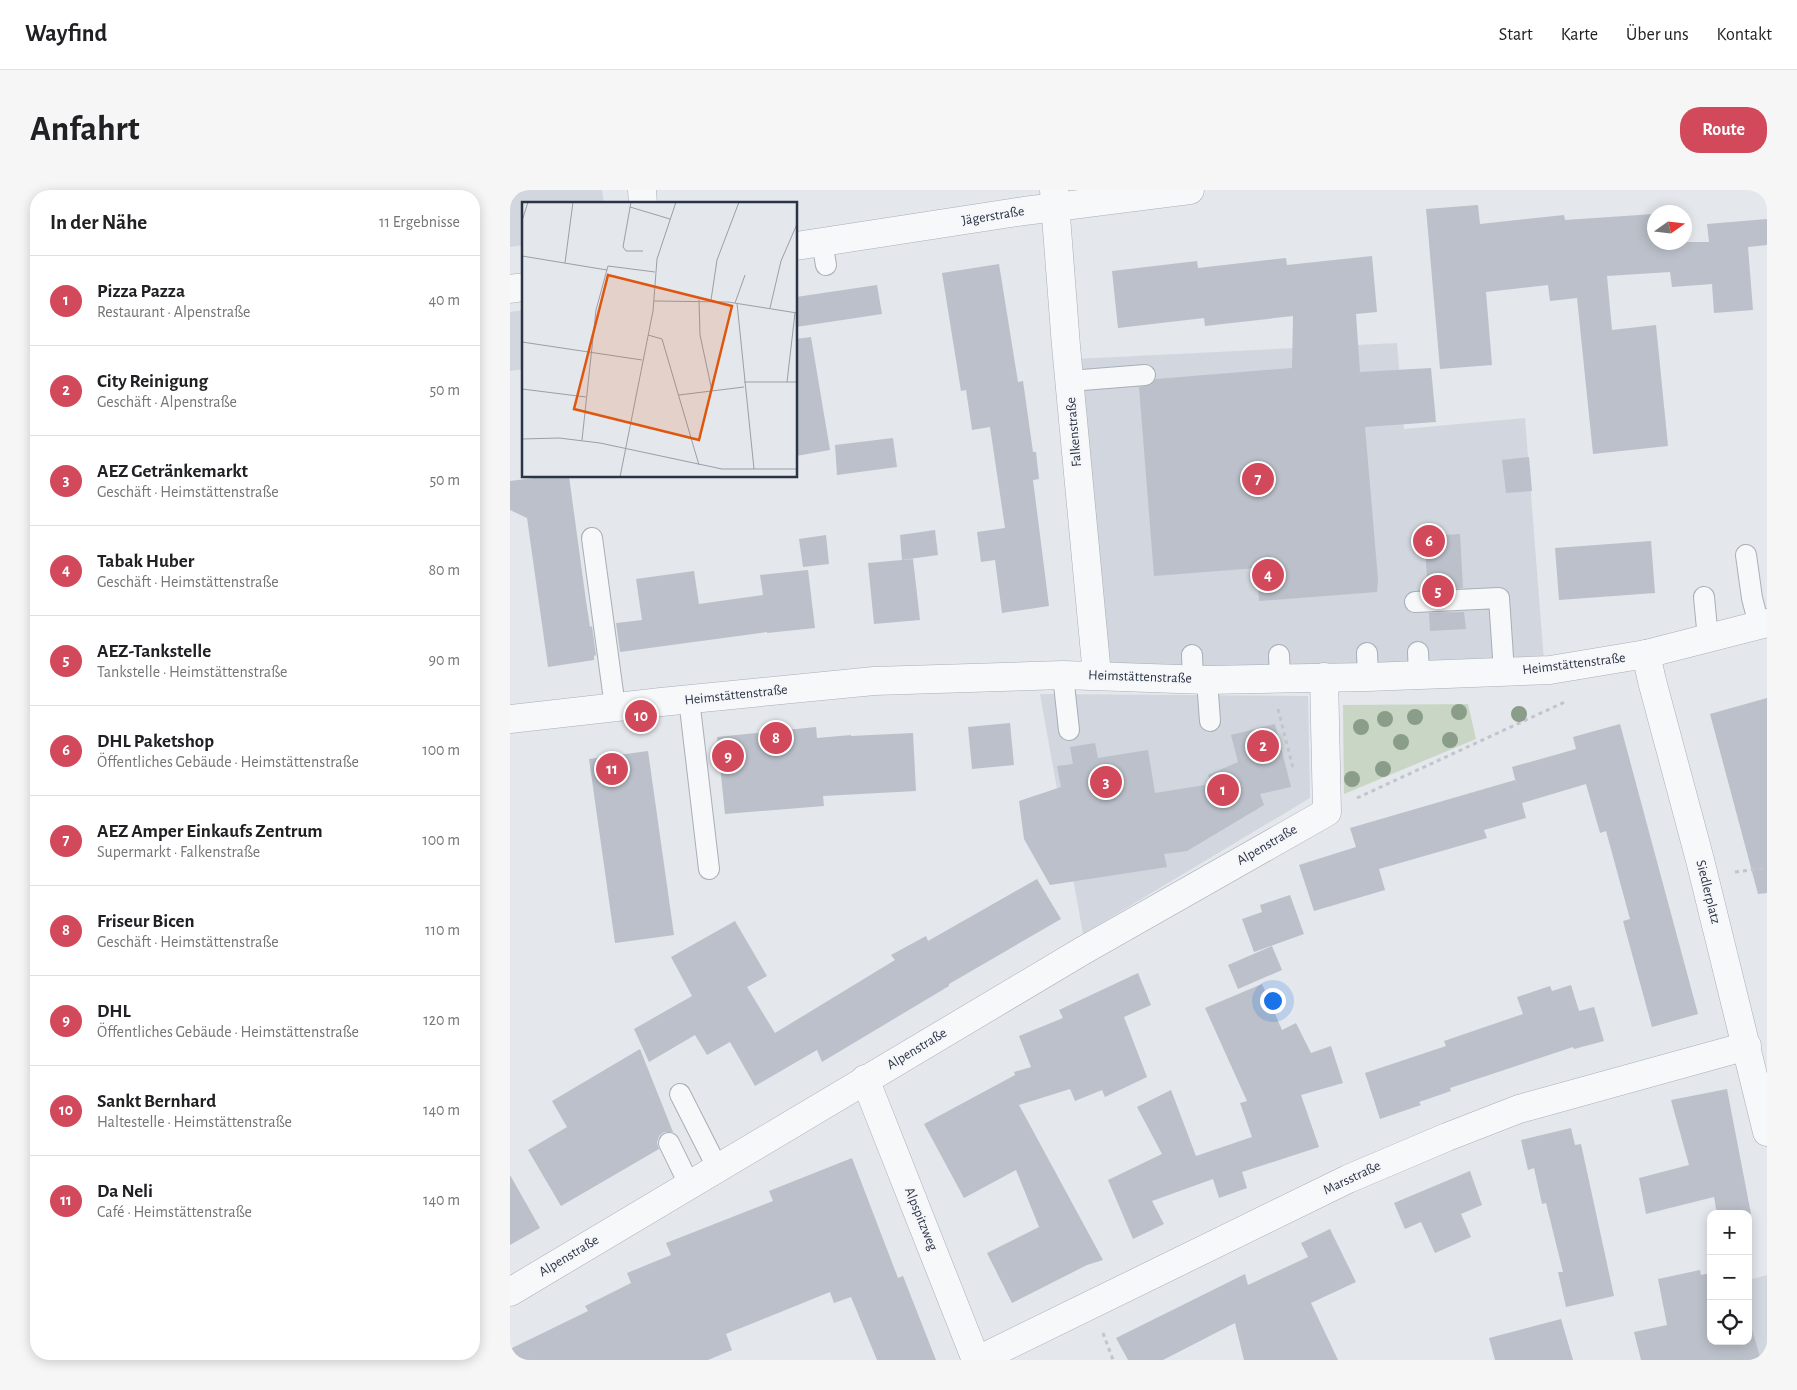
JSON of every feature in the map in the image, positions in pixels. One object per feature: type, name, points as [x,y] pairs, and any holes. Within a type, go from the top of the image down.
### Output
[{"type":"street","name":"Jägerstraße","points":[[815,251],[1054,198],[1190,190]]},
{"type":"street","name":"Falkenstraße","points":[[1054,198],[1098,675]]},
{"type":"street","name":"Heimstättenstraße","points":[[510,719],[874,681],[1063,674],[1098,675],[1279,666],[1324,677],[1367,665],[1418,663],[1504,672],[1550,670],[1646,654],[1763,624]]},
{"type":"street","name":"Siedlerplatz","points":[[1646,654],[1700,860],[1767,1132]]},
{"type":"street","points":[[1324,677],[1327,812]]},
{"type":"street","name":"Alpenstraße","points":[[510,1292],[716,1167],[1084,950],[1327,812]]},
{"type":"street","name":"Marsstraße","points":[[977,1360],[1342,1182],[1447,1137],[1519,1110],[1747,1046]]},
{"type":"street","name":"Alpspitzweg","points":[[865,1079],[977,1360]]},
{"type":"lane","points":[[1070,381],[1145,376]]},
{"type":"lane","points":[[592,538],[615,707]]},
{"type":"lane","points":[[1746,555],[1752,598],[1763,624]]},
{"type":"lane","points":[[1704,597],[1708,639]]},
{"type":"lane","points":[[1415,602],[1499,598],[1504,672]]},
{"type":"lane","points":[[1198,671],[1210,721]]},
{"type":"lane","points":[[1063,674],[1069,730]]},
{"type":"lane","points":[[690,699],[709,869]]},
{"type":"lane","points":[[680,1094],[716,1167]]},
{"type":"lane","points":[[669,1143],[688,1184]]},
{"type":"path","points":[[1327,812],[1570,699]]},
{"type":"path","points":[[1277,705],[1295,777]]},
{"type":"shaded area","points":[[510,190],[602,190],[604,202],[522,202],[522,245],[510,247]]},
{"type":"shaded area","points":[[522,310],[522,369],[510,371],[510,312]]},
{"type":"shaded area","points":[[1397,343],[1404,429],[1525,418],[1544,661],[1108,670],[1076,359]]},
{"type":"shaded area","points":[[1040,694],[1308,696],[1310,798],[1083,934]]},
{"type":"shaded area","points":[[1767,1275],[1767,1356],[1754,1360],[1749,1345],[1752,1345],[1752,1279]]},
{"type":"green space","points":[[1468,704],[1476,739],[1344,794],[1343,705]]},
{"type":"building","points":[[1478,205],[1480,224],[1564,215],[1565,220],[1647,214],[1647,250],[1692,250],[1692,242],[1709,242],[1707,224],[1767,219],[1767,245],[1748,247],[1753,310],[1714,313],[1712,284],[1672,287],[1670,272],[1607,276],[1612,330],[1656,325],[1668,446],[1593,454],[1577,298],[1550,301],[1548,285],[1486,292],[1492,365],[1440,369],[1426,209]]},
{"type":"building","points":[[1372,256],[1377,312],[1356,314],[1360,372],[1431,368],[1436,422],[1365,427],[1378,579],[1377,592],[1259,601],[1257,568],[1154,576],[1139,387],[1151,385],[1156,379],[1292,368],[1293,316],[1205,326],[1204,318],[1118,328],[1112,271],[1197,261],[1198,268],[1286,258],[1287,265]]},
{"type":"building","points":[[999,264],[1018,382],[1023,381],[1033,452],[1036,452],[1039,479],[1033,480],[1049,606],[1002,613],[995,560],[981,562],[977,532],[1005,528],[990,427],[972,430],[966,390],[961,391],[942,273]]},
{"type":"building","points":[[877,285],[882,314],[798,327],[798,297]]},
{"type":"building","points":[[811,337],[830,450],[798,456],[798,339]]},
{"type":"building","points":[[893,438],[897,467],[837,475],[835,445]]},
{"type":"building","points":[[1529,457],[1532,491],[1506,493],[1502,460]]},
{"type":"building","points":[[533,478],[569,478],[586,601],[596,655],[594,660],[548,667],[527,518],[510,510],[510,481]]},
{"type":"building","points":[[935,530],[938,555],[902,560],[900,535]]},
{"type":"building","points":[[1460,534],[1463,588],[1428,590],[1425,550],[1428,550],[1427,536]]},
{"type":"building","points":[[826,535],[829,564],[803,567],[799,539]]},
{"type":"building","points":[[1651,541],[1655,593],[1559,600],[1555,548]]},
{"type":"building","points":[[913,559],[920,620],[874,624],[868,563]]},
{"type":"building","points":[[808,570],[815,628],[767,632],[620,652],[616,623],[642,620],[636,579],[694,571],[699,604],[763,595],[760,575]]},
{"type":"building","points":[[1464,612],[1466,629],[1430,631],[1429,613]]},
{"type":"building","points":[[1767,698],[1767,893],[1758,894],[1710,714]]},
{"type":"building","points":[[1010,723],[1014,765],[972,769],[968,727]]},
{"type":"building","points":[[1275,724],[1291,787],[1260,794],[1264,805],[1187,851],[1164,854],[1167,867],[1050,885],[1024,839],[1019,801],[1061,787],[1057,766],[1073,764],[1070,747],[1095,743],[1098,758],[1148,750],[1155,793],[1211,784],[1208,775],[1238,762],[1231,735]]},
{"type":"building","points":[[1620,724],[1698,1014],[1652,1027],[1623,921],[1630,919],[1606,831],[1600,833],[1586,784],[1522,803],[1526,818],[1484,830],[1487,838],[1379,869],[1385,890],[1314,911],[1299,865],[1356,847],[1350,828],[1515,780],[1517,787],[1512,767],[1576,749],[1573,737]]},
{"type":"building","points":[[816,727],[817,738],[913,733],[916,791],[823,796],[824,806],[725,814],[717,737]]},
{"type":"building","points":[[648,751],[674,935],[615,943],[589,759]]},
{"type":"building","points":[[1037,879],[1061,919],[949,984],[949,986],[822,1062],[817,1050],[755,1086],[730,1042],[707,1055],[695,1035],[649,1062],[634,1029],[692,996],[671,957],[735,921],[767,976],[747,987],[775,1033],[895,960],[891,955],[926,936],[928,941]]},
{"type":"building","points":[[1290,895],[1304,934],[1254,952],[1242,919],[1262,912],[1260,905]]},
{"type":"building","points":[[1272,946],[1282,970],[1238,989],[1228,965]]},
{"type":"building","points":[[1138,973],[1151,1005],[1124,1017],[1147,1077],[1105,1097],[1102,1090],[1075,1101],[1070,1089],[1019,1105],[1103,1260],[1087,1265],[1012,1303],[987,1253],[1039,1227],[1016,1170],[964,1198],[924,1124],[1015,1075],[1014,1072],[1031,1067],[1019,1036],[1063,1018],[1059,1010]]},
{"type":"building","points":[[1262,984],[1282,1030],[1296,1023],[1311,1053],[1331,1046],[1343,1083],[1301,1095],[1319,1147],[1242,1172],[1247,1188],[1219,1198],[1213,1179],[1152,1201],[1164,1224],[1133,1239],[1108,1180],[1162,1154],[1137,1107],[1171,1090],[1196,1156],[1252,1137],[1240,1103],[1247,1101],[1205,1008]]},
{"type":"building","points":[[1571,985],[1579,1011],[1594,1007],[1604,1041],[1574,1049],[1573,1047],[1450,1088],[1451,1091],[1419,1102],[1421,1105],[1380,1119],[1365,1073],[1446,1046],[1444,1041],[1523,1014],[1517,997],[1550,986],[1552,991]]},
{"type":"building","points":[[640,1049],[673,1132],[664,1132],[659,1136],[657,1143],[659,1149],[561,1206],[528,1150],[567,1127],[552,1101]]},
{"type":"building","points":[[1727,1089],[1750,1210],[1716,1210],[1714,1197],[1646,1214],[1639,1178],[1689,1165],[1671,1100]]},
{"type":"building","points":[[1571,1128],[1575,1145],[1581,1144],[1614,1296],[1566,1307],[1558,1272],[1563,1272],[1546,1203],[1542,1204],[1534,1168],[1528,1170],[1521,1140]]},
{"type":"building","points":[[852,1158],[898,1278],[903,1276],[936,1360],[877,1360],[851,1297],[834,1303],[830,1292],[726,1334],[732,1350],[708,1360],[510,1360],[510,1349],[588,1311],[585,1306],[631,1283],[627,1273],[671,1255],[666,1243],[773,1201],[769,1191]]},
{"type":"building","points":[[1470,1171],[1482,1205],[1461,1214],[1471,1237],[1435,1253],[1421,1222],[1405,1229],[1394,1203]]},
{"type":"building","points":[[510,1175],[540,1228],[510,1245]]},
{"type":"building","points":[[1330,1229],[1356,1282],[1311,1303],[1338,1360],[1244,1360],[1235,1323],[1163,1360],[1128,1360],[1116,1338],[1245,1274],[1248,1285],[1308,1257],[1301,1243]]},
{"type":"building","points":[[1700,1270],[1701,1275],[1707,1274],[1707,1345],[1752,1345],[1752,1330],[1761,1360],[1641,1360],[1634,1332],[1667,1325],[1658,1279]]},
{"type":"building","points":[[1561,1319],[1573,1360],[1495,1360],[1489,1338]]},
{"type":"place","name":"AEZ Amper Einkaufs Zentrum","points":[[1258,479]]},
{"type":"place","name":"DHL Paketshop","points":[[1429,541]]},
{"type":"place","name":"Tabak Huber","points":[[1268,575]]},
{"type":"place","name":"AEZ-Tankstelle","points":[[1438,591]]},
{"type":"place","name":"Sankt Bernhard","points":[[641,716]]},
{"type":"place","name":"Friseur Bicen","points":[[776,738]]},
{"type":"place","name":"City Reinigung","points":[[1263,746]]},
{"type":"place","name":"DHL","points":[[728,756]]},
{"type":"place","name":"Da Neli","points":[[612,769]]},
{"type":"place","name":"AEZ Getränkemarkt","points":[[1106,782]]},
{"type":"place","name":"Pizza Pazza","points":[[1223,790]]}]
